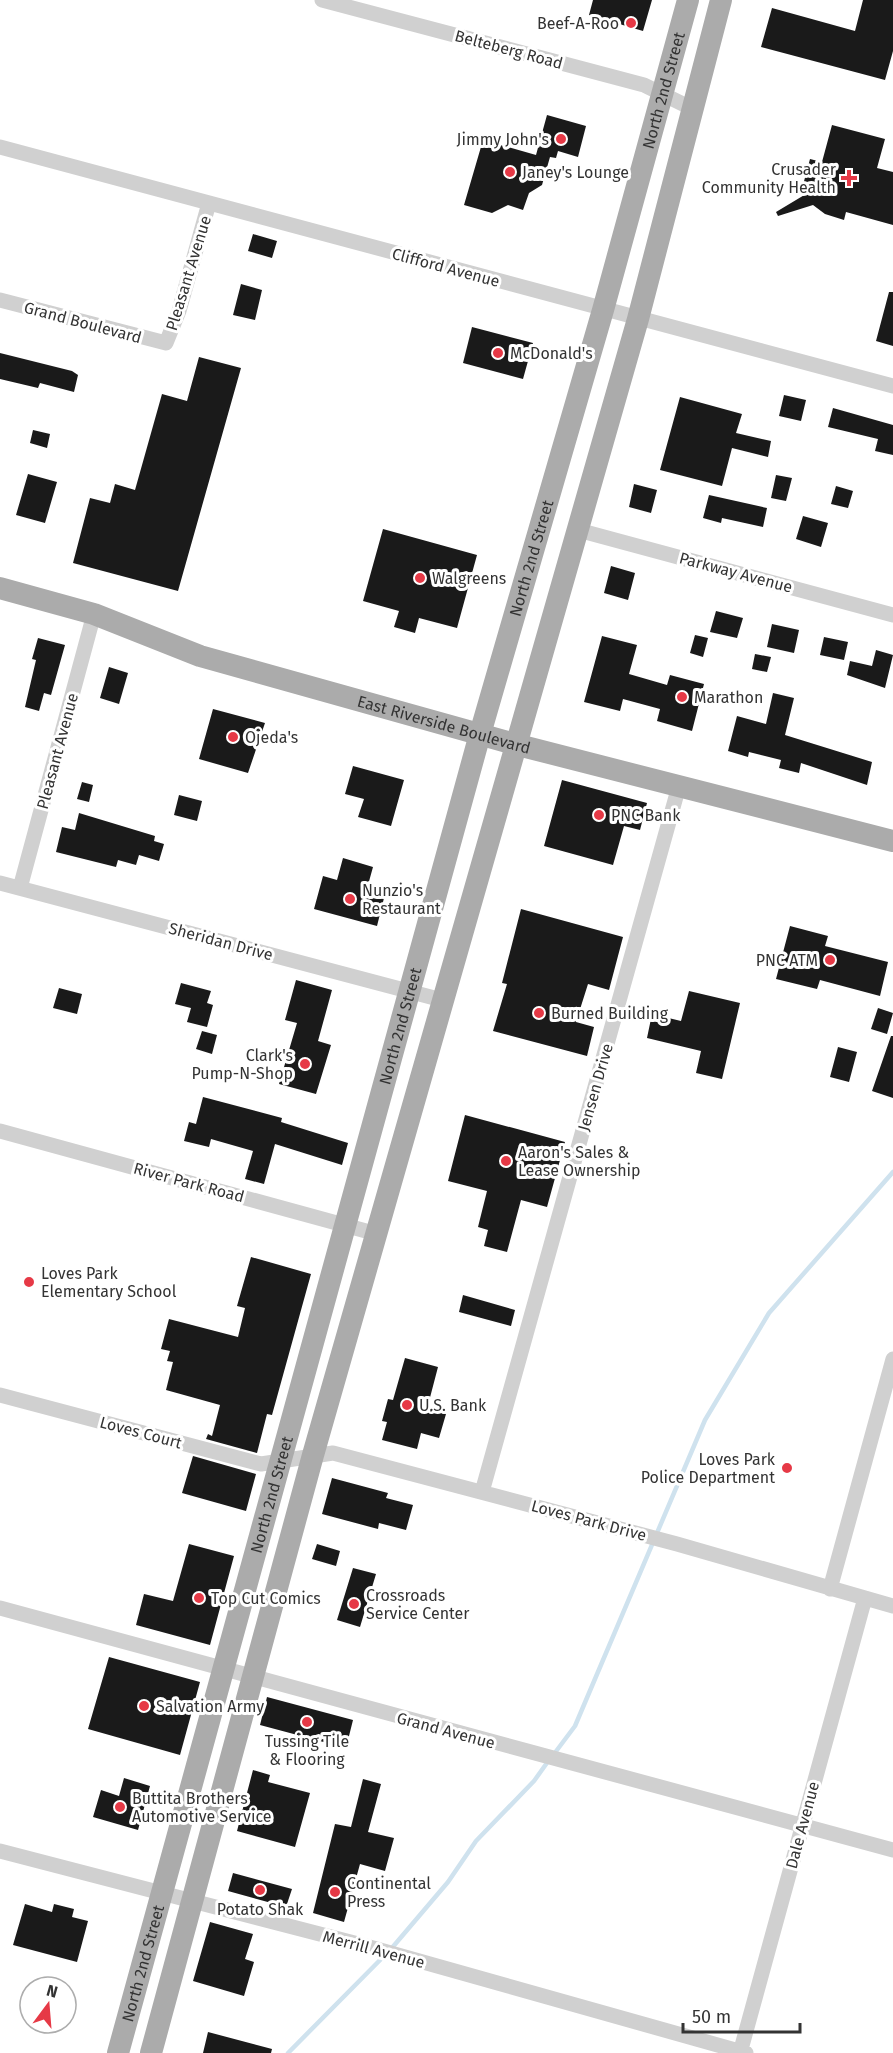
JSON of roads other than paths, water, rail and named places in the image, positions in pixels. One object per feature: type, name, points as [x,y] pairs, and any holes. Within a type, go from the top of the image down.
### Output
[{"type":"main road","name":"North 2nd Street","points":[[118,2053],[480,734],[603,310],[688,0]]},
{"type":"main road","name":"North 2nd Street","points":[[151,2053],[313,1455],[442,1000],[518,745],[638,319],[721,0]]},
{"type":"main road","points":[[561,453],[597,463]]},
{"type":"main road","name":"East Riverside Boulevard","points":[[0,588],[94,614],[200,656],[518,745],[893,841]]},
{"type":"street","name":"Belteberg Road","points":[[322,0],[644,85],[692,108]]},
{"type":"street","name":"Clifford Avenue","points":[[0,147],[893,386]]},
{"type":"street","name":"Pleasant Avenue","points":[[166,343],[179,311],[209,203]]},
{"type":"street","name":"Grand Boulevard","points":[[0,300],[166,343]]},
{"type":"street","name":"Parkway Avenue","points":[[578,530],[893,615]]},
{"type":"street","name":"Pleasant Avenue","points":[[20,888],[94,614]]},
{"type":"street","name":"Jensen Drive","points":[[482,1492],[679,786]]},
{"type":"street","name":"Sheridan Drive","points":[[0,883],[442,1000]]},
{"type":"street","name":"River Park Road","points":[[0,1131],[377,1234]]},
{"type":"street","points":[[830,1588],[893,1359]]},
{"type":"street","name":"Loves Court","points":[[0,1395],[261,1464],[282,1459]]},
{"type":"street","name":"Loves Park Drive","points":[[282,1459],[333,1453],[638,1533],[893,1606]]},
{"type":"street","name":"Dale Avenue","points":[[742,2053],[865,1598]]},
{"type":"street","name":"Grand Avenue","points":[[0,1608],[893,1850]]},
{"type":"street","name":"Merrill Avenue","points":[[0,1851],[408,1957],[742,2053]]},
{"type":"waterway","points":[[554,1754],[575,1726],[705,1420],[769,1313],[893,1172]]},
{"type":"waterway","points":[[391,1949],[448,1882],[476,1841],[534,1781],[549,1760]]},
{"type":"waterway","points":[[288,2053],[385,1955]]},
{"type":"place","name":"Beef-A-Roo","points":[[631,23]]},
{"type":"place","name":"Jimmy John's","points":[[561,139]]},
{"type":"place","name":"Janey's Lounge","points":[[510,172]]},
{"type":"place","name":"Crusader Community Health","points":[[849,178]]},
{"type":"place","name":"McDonald's","points":[[498,353]]},
{"type":"place","name":"Walgreens","points":[[420,578]]},
{"type":"place","name":"Marathon","points":[[682,697]]},
{"type":"place","name":"Ojeda's","points":[[233,737]]},
{"type":"place","name":"PNC Bank","points":[[599,815]]},
{"type":"place","name":"Nunzio's Restaurant","points":[[350,899]]},
{"type":"place","name":"PNC ATM","points":[[830,960]]},
{"type":"place","name":"Burned Building","points":[[539,1013]]},
{"type":"place","name":"Clark's Pump-N-Shop","points":[[305,1064]]},
{"type":"place","name":"Aaron's Sales & Lease Ownership","points":[[506,1161]]},
{"type":"place","name":"Loves Park Elementary School","points":[[29,1282]]},
{"type":"place","name":"U.S. Bank","points":[[407,1405]]},
{"type":"place","name":"Loves Park Police Department","points":[[787,1468]]},
{"type":"place","name":"Top Cut Comics","points":[[199,1598]]},
{"type":"place","name":"Crossroads Service Center","points":[[354,1604]]},
{"type":"place","name":"Salvation Army","points":[[144,1706]]},
{"type":"place","name":"Tussing Tile & Flooring","points":[[307,1722]]},
{"type":"place","name":"Buttita Brothers Automotive Service","points":[[120,1807]]},
{"type":"place","name":"Potato Shak","points":[[260,1890]]},
{"type":"place","name":"Continental Press","points":[[335,1892]]}]
